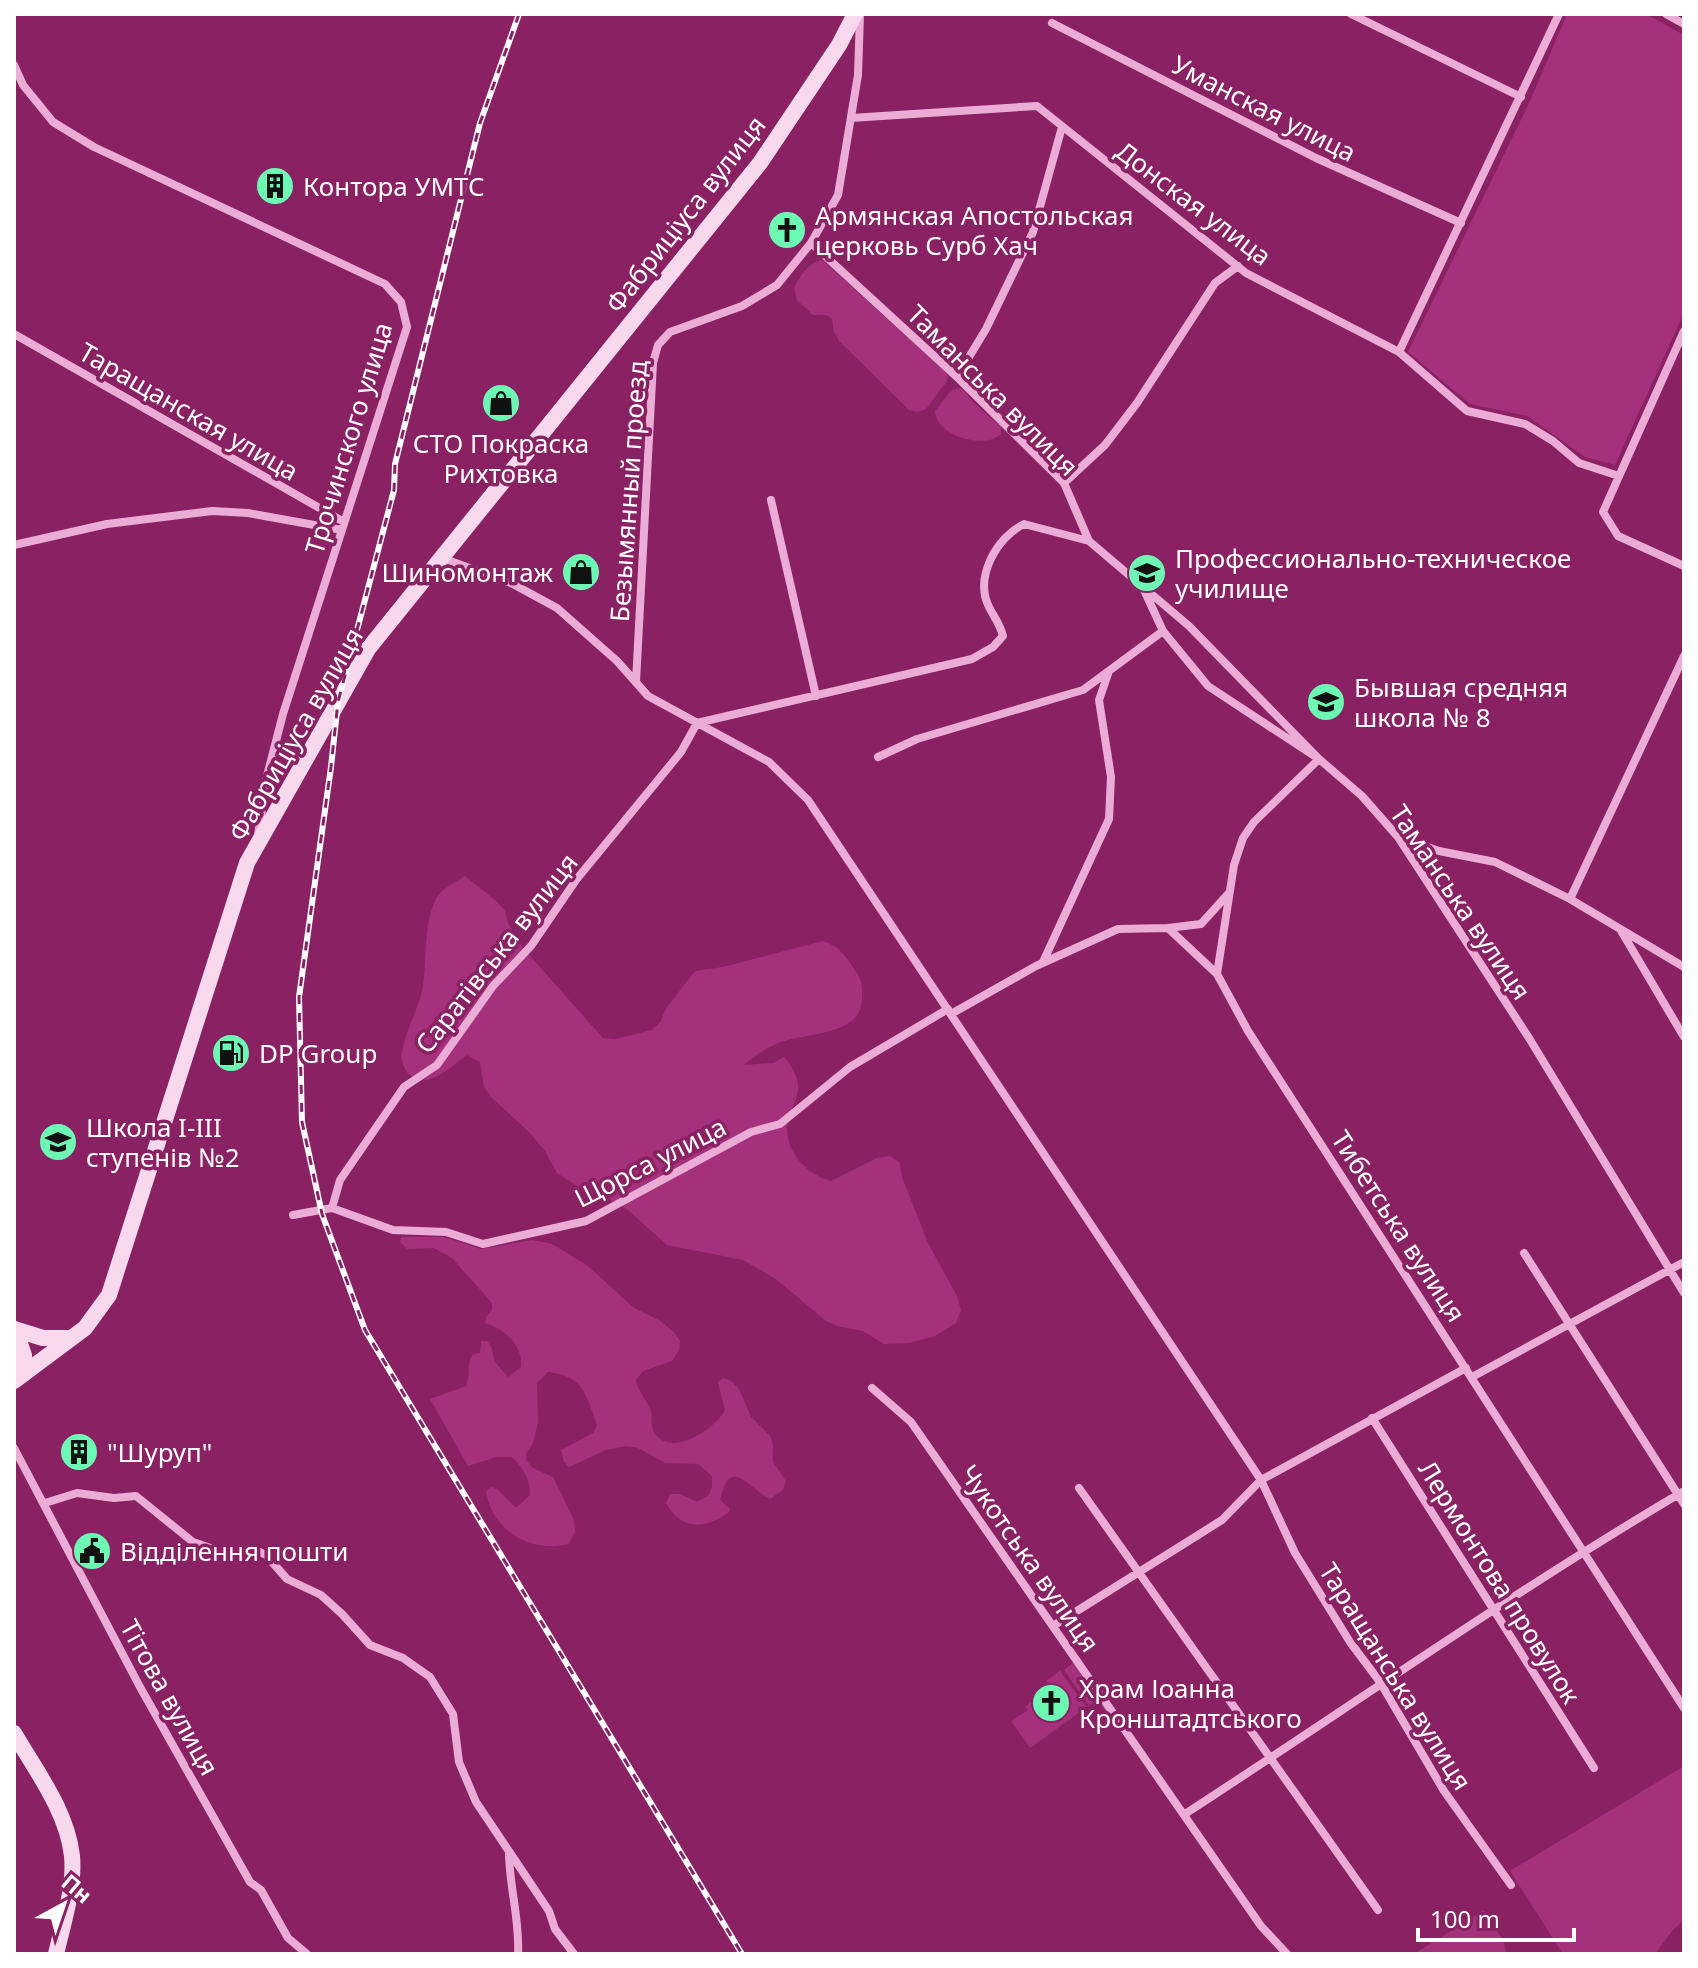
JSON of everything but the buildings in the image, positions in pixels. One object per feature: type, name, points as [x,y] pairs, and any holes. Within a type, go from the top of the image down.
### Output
[{"type":"main road","name":"Фабриціуса вулиця","points":[[19,1378],[85,1328],[109,1295],[247,863],[368,649],[760,163],[857,14]]},
{"type":"main road","points":[[14,1329],[43,1338],[71,1338]]},
{"type":"main road","points":[[14,1329],[24,1355],[19,1378]]},
{"type":"main road","points":[[14,1733],[55,1803],[66,1829],[72,1859],[68,1904],[56,1954]]},
{"type":"street","name":"Безымянный проезд","points":[[636,683],[652,377],[658,345],[670,332],[742,306],[777,285],[811,243],[838,195],[858,75],[857,14]]},
{"type":"street","points":[[1351,14],[1521,97]]},
{"type":"street","points":[[1399,352],[1559,14]]},
{"type":"street","points":[[1666,14],[1684,24]]},
{"type":"street","name":"Уманская улица","points":[[1052,23],[1316,158],[1461,223]]},
{"type":"street","name":"Трочинского улица","points":[[14,65],[23,85],[53,122],[94,147],[385,284],[401,302],[407,327],[283,714],[267,776],[256,847]]},
{"type":"street","name":"Донская улица","points":[[851,118],[1037,106],[1238,266],[1285,295],[1399,352],[1467,411],[1525,424],[1553,441],[1579,463],[1619,476]]},
{"type":"street","points":[[957,377],[986,329],[1033,232],[1062,127]]},
{"type":"street","name":"Таманська вулиця","points":[[811,243],[957,377],[1064,483],[1089,541],[1189,626],[1319,759],[1362,796],[1398,837],[1529,1038],[1684,1293]]},
{"type":"street","points":[[1064,483],[1105,445],[1137,403],[1215,283],[1238,266]]},
{"type":"street","points":[[1684,331],[1603,512],[1618,536],[1684,566]]},
{"type":"street","name":"Таращанская улица","points":[[14,334],[343,526]]},
{"type":"street","points":[[771,500],[816,696]]},
{"type":"street","points":[[14,545],[107,524],[212,511],[343,526]]},
{"type":"street","points":[[697,723],[972,659],[993,647],[1003,636],[1001,626],[988,606],[985,576],[994,551],[1015,529],[1024,524],[1089,541]]},
{"type":"street","name":"Таращанська вулиця","points":[[441,558],[511,583],[557,608],[617,661],[648,696],[769,762],[808,800],[1261,1480],[1295,1553],[1350,1642],[1380,1682],[1444,1791],[1511,1885]]},
{"type":"street","points":[[1143,588],[1163,631],[1208,686],[1319,759],[1254,822],[1243,838],[1234,865],[1217,974]]},
{"type":"street","points":[[878,757],[917,739],[1083,690],[1163,631]]},
{"type":"street","points":[[1570,899],[1684,656]]},
{"type":"street","points":[[1043,962],[1109,819],[1111,777],[1099,700],[1108,673]]},
{"type":"street","name":"Саратівська вулиця","points":[[332,1208],[340,1180],[404,1087],[437,1065],[493,986],[531,946],[576,880],[681,752],[697,723]]},
{"type":"street","points":[[1398,837],[1439,851],[1495,862],[1570,899],[1682,965],[1684,953]]},
{"type":"street","name":"Щорса улица","points":[[332,1208],[393,1230],[446,1232],[483,1244],[586,1221],[751,1132],[780,1124],[850,1067],[1043,962],[1118,929],[1201,924],[1229,893]]},
{"type":"street","name":"Тибетська вулиця","points":[[1168,928],[1217,974],[1248,1031],[1684,1708]]},
{"type":"street","points":[[1619,928],[1684,1037]]},
{"type":"street","points":[[293,1215],[332,1208]]},
{"type":"street","points":[[1524,1253],[1681,1493],[1684,1504]]},
{"type":"street","points":[[1472,1377],[1684,1262]]},
{"type":"street","points":[[1053,1626],[1222,1520],[1261,1480],[1466,1368]]},
{"type":"street","name":"Чукотська вулиця","points":[[872,1388],[911,1422],[1261,1926],[1287,1954]]},
{"type":"street","name":"Лермонтова провулок","points":[[1372,1418],[1594,1768]]},
{"type":"street","name":"Тітова вулиця","points":[[14,1448],[140,1687],[250,1882],[261,1890],[288,1938],[307,1954]]},
{"type":"street","points":[[1079,1488],[1378,1910]]},
{"type":"street","points":[[45,1503],[77,1493],[114,1498],[136,1496],[193,1542],[225,1553],[254,1549],[267,1555],[287,1579],[321,1595],[370,1645],[403,1658],[430,1677],[453,1714],[459,1762],[476,1802],[549,1911],[555,1929],[574,1954]]},
{"type":"street","points":[[1185,1814],[1380,1682],[1583,1551],[1681,1493]]},
{"type":"street","points":[[509,1851],[509,1872],[519,1934],[518,1954]]},
{"type":"shaded area","points":[[1567,14],[1646,14],[1684,35],[1684,313],[1615,465],[1585,457],[1527,416],[1470,404],[1408,352],[1530,101]]},
{"type":"shaded area","points":[[822,260],[944,370],[947,381],[926,409],[917,412],[909,410],[839,341],[832,319],[826,315],[813,315],[797,300],[794,288],[799,279],[808,267]]},
{"type":"shaded area","points":[[964,389],[971,400],[1001,427],[1001,434],[994,439],[973,440],[962,438],[943,427],[935,411],[950,392]]},
{"type":"shaded area","points":[[465,876],[505,911],[508,923],[522,947],[603,1038],[615,1039],[652,1030],[695,971],[723,967],[823,941],[839,950],[860,978],[860,1011],[853,1020],[831,1031],[776,1044],[744,1065],[773,1063],[784,1057],[791,1066],[798,1090],[788,1121],[789,1141],[798,1159],[813,1173],[831,1181],[877,1158],[890,1156],[900,1163],[902,1177],[928,1243],[957,1296],[961,1310],[956,1323],[935,1336],[909,1343],[884,1344],[863,1331],[826,1321],[776,1279],[743,1260],[667,1245],[627,1209],[604,1197],[591,1195],[557,1173],[545,1151],[529,1132],[484,1087],[480,1062],[467,1055],[430,1079],[415,1078],[408,1073],[401,1054],[422,991],[432,910],[442,892]]},
{"type":"shaded area","points":[[401,1237],[444,1237],[481,1249],[532,1240],[552,1244],[588,1266],[634,1308],[659,1320],[680,1341],[679,1350],[672,1361],[643,1371],[636,1380],[650,1408],[655,1434],[666,1442],[675,1443],[704,1431],[725,1410],[718,1382],[723,1378],[730,1380],[739,1389],[751,1417],[771,1437],[773,1462],[786,1481],[783,1490],[770,1499],[740,1478],[729,1479],[720,1500],[730,1509],[729,1512],[712,1522],[695,1524],[679,1519],[666,1503],[670,1494],[680,1494],[697,1502],[709,1495],[712,1476],[698,1464],[665,1463],[638,1448],[626,1446],[606,1450],[569,1467],[561,1450],[593,1433],[597,1425],[582,1389],[569,1378],[548,1372],[537,1383],[538,1422],[526,1460],[533,1468],[553,1477],[574,1520],[575,1533],[568,1544],[554,1546],[527,1542],[515,1536],[496,1517],[486,1491],[491,1487],[497,1489],[516,1508],[530,1495],[523,1469],[512,1457],[496,1457],[468,1466],[430,1399],[466,1386],[471,1358],[473,1354],[480,1353],[481,1341],[487,1341],[491,1346],[495,1362],[508,1377],[521,1367],[519,1352],[506,1334],[485,1323],[492,1303],[452,1258],[434,1248],[407,1249],[400,1242]]},
{"type":"shaded area","points":[[1074,1662],[1110,1711],[1107,1712],[1096,1701],[1089,1706],[1064,1670]]},
{"type":"shaded area","points":[[1061,1670],[1087,1707],[1030,1748],[1011,1721],[1028,1710],[1025,1707],[1034,1699],[1037,1699],[1033,1706],[1039,1718],[1049,1723],[1061,1718],[1067,1708],[1062,1692],[1046,1681]]},
{"type":"shaded area","points":[[1684,1766],[1684,1920],[1655,1954],[1563,1954],[1510,1871]]},
{"type":"shaded area","points":[[1484,1910],[1504,1942],[1506,1954],[1414,1954]]},
{"type":"railway","points":[[519,14],[480,123],[395,464],[394,490],[338,702],[299,997],[302,1122],[322,1214],[365,1330],[742,1954]]},
{"type":"place","name":"Контора УМТС","points":[[275,186]]},
{"type":"place","name":"Армянская Апостольская церковь Сурб Хач","points":[[787,230]]},
{"type":"place","name":"СТО Покраска Рихтовка","points":[[501,403]]},
{"type":"place","name":"Шиномонтаж","points":[[581,572]]},
{"type":"place","name":"Профессионально-техническое училище","points":[[1147,573]]},
{"type":"place","name":"Бывшая средняя школа № 8","points":[[1326,702]]},
{"type":"place","name":"DP Group","points":[[231,1053]]},
{"type":"place","name":"Школа I-III ступенів №2","points":[[58,1142]]},
{"type":"place","name":"\"Шуруп\"","points":[[79,1452]]},
{"type":"place","name":"Відділення пошти","points":[[92,1551]]},
{"type":"place","name":"Храм Іоанна Кронштадтського","points":[[1051,1703]]}]
